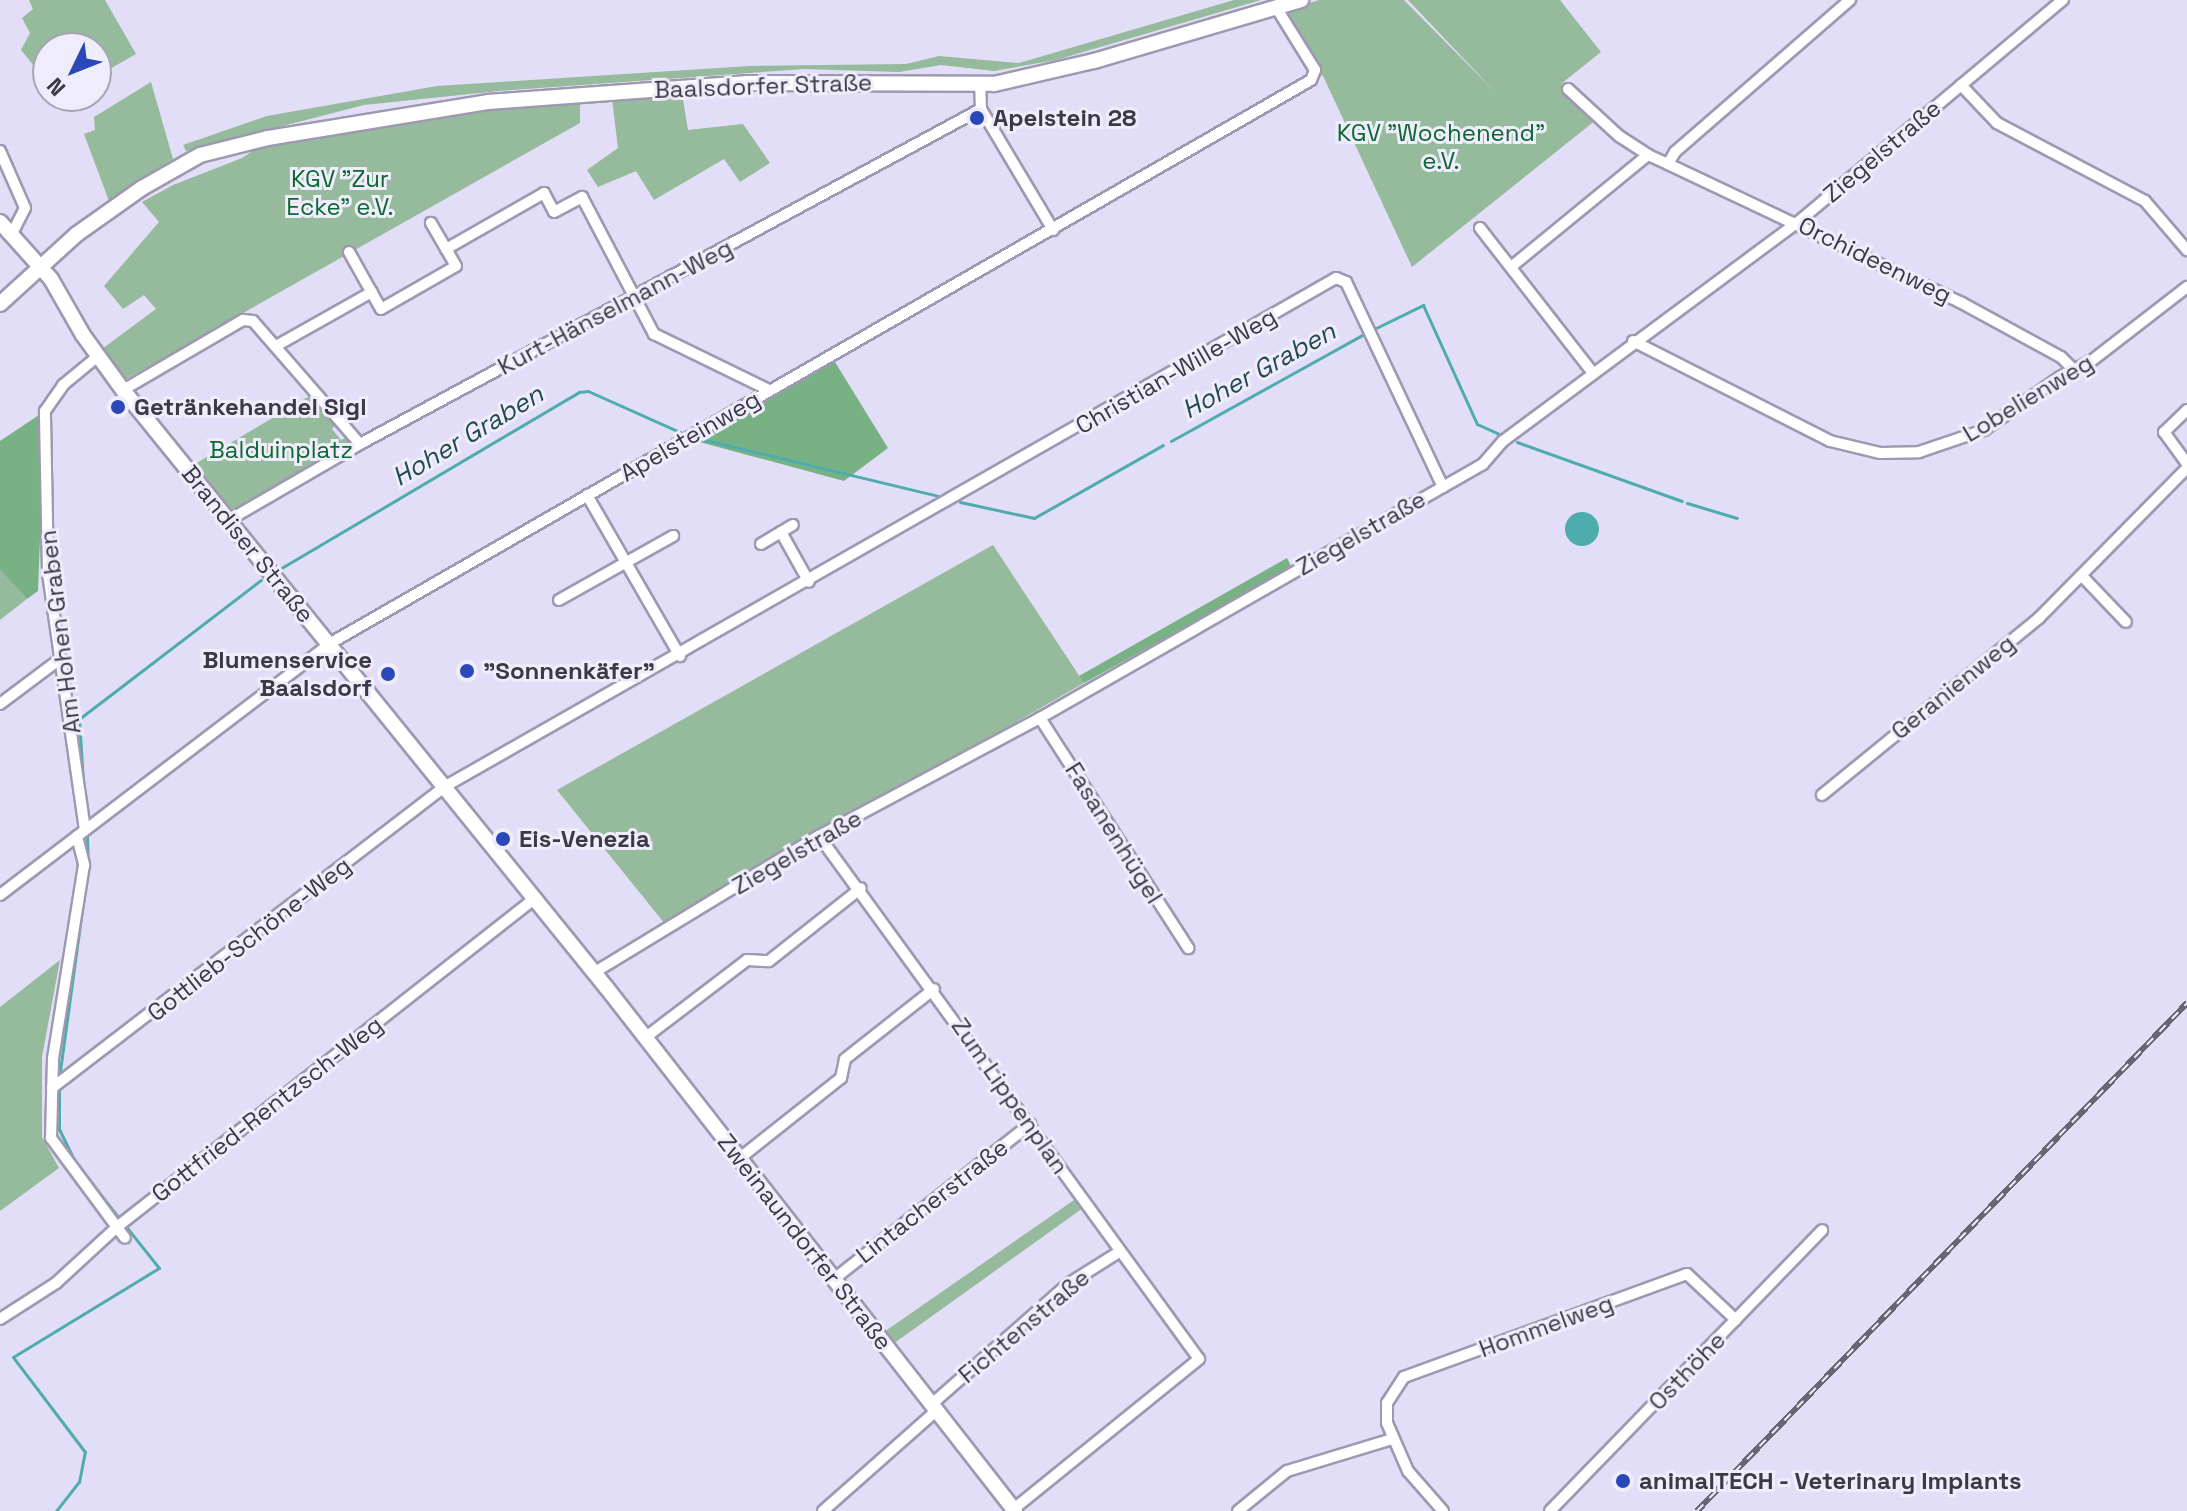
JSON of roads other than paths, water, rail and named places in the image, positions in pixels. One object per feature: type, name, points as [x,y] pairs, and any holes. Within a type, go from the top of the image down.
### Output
[{"type":"street","name":"Baalsdorfer Straße","points":[[0,304],[85,228],[187,163],[218,151],[331,125],[488,102],[748,83],[853,80],[980,85],[1094,61],[1301,0]]},
{"type":"street","points":[[1668,164],[1675,152],[1850,0]]},
{"type":"street","name":"Ziegelstraße","points":[[595,972],[819,836],[1040,718],[1483,464],[1503,441],[1633,341],[1798,222],[2063,0]]},
{"type":"street","name":"Apelsteinweg","points":[[0,895],[329,644],[1311,80],[1315,70],[1276,7]]},
{"type":"street","points":[[980,85],[981,109],[1053,230]]},
{"type":"street","points":[[1961,85],[1997,123],[2145,201],[2187,250]]},
{"type":"street","points":[[1511,267],[1648,155],[1619,136],[1568,89]]},
{"type":"street","name":"Kurt-Hänselmann-Weg","points":[[229,520],[360,444],[981,109]]},
{"type":"street","points":[[0,151],[24,204],[23,215],[12,233]]},
{"type":"street","name":"Orchideenweg","points":[[1648,155],[1798,222],[1960,302],[2061,357],[2074,370]]},
{"type":"street","points":[[446,249],[544,193],[554,212],[582,197],[635,297],[663,342],[769,390]]},
{"type":"street","name":"Brandiser Straße","points":[[0,222],[42,267],[97,357],[123,390],[595,972]]},
{"type":"street","points":[[349,252],[381,309],[456,266],[431,223]]},
{"type":"street","points":[[1480,228],[1593,373]]},
{"type":"street","name":"Christian-Wille-Weg","points":[[444,787],[680,656],[1336,278],[1346,282],[1443,487]]},
{"type":"street","name":"Lobelienweg","points":[[1633,341],[1830,441],[1880,453],[1919,452],[1971,437],[2074,370],[2187,287]]},
{"type":"street","points":[[276,346],[372,292]]},
{"type":"street","points":[[123,390],[243,320],[260,326],[360,444]]},
{"type":"street","name":"Am Hohen Graben","points":[[97,357],[63,385],[45,411],[48,572],[81,833],[82,880],[52,1088],[51,1138],[125,1238]]},
{"type":"street","name":"Geranienweg","points":[[1822,795],[2083,577],[2187,466],[2164,432],[2187,410]]},
{"type":"street","points":[[587,495],[680,656]]},
{"type":"street","points":[[761,544],[793,525]]},
{"type":"street","points":[[781,532],[809,582]]},
{"type":"street","points":[[559,600],[673,536]]},
{"type":"street","points":[[2083,577],[2126,622]]},
{"type":"street","points":[[0,704],[60,659]]},
{"type":"street","name":"Fasanenhügel","points":[[1040,718],[1188,948]]},
{"type":"street","name":"Gottlieb-Schöne-Weg","points":[[52,1088],[444,787]]},
{"type":"street","name":"Zum Lippenplan","points":[[819,836],[840,858],[1119,1252],[1199,1359],[1015,1510]]},
{"type":"street","points":[[646,1037],[747,960],[769,961],[861,888]]},
{"type":"street","name":"Gottfried-Rentzsch-Weg","points":[[0,1319],[56,1283],[117,1227],[534,899]]},
{"type":"street","name":"Zweinaundorfer Straße","points":[[595,972],[1015,1510]]},
{"type":"street","points":[[740,1158],[841,1078],[845,1059],[934,989]]},
{"type":"street","name":"Lintacherstraße","points":[[834,1279],[1030,1124]]},
{"type":"street","name":"Osthöhe","points":[[1550,1511],[1822,1230]]},
{"type":"street","name":"Fichtenstraße","points":[[823,1511],[1068,1284],[1119,1252]]},
{"type":"street","name":"Hommelweg","points":[[1392,1439],[1387,1403],[1404,1377],[1687,1274],[1736,1320]]},
{"type":"street","points":[[1238,1511],[1287,1471],[1392,1439],[1415,1482],[1443,1511]]},
{"type":"waterway","name":"Hoher Graben","points":[[1374,329],[1423,305],[1477,424],[1499,434]]},
{"type":"waterway","name":"Hoher Graben","points":[[1171,441],[1364,334]]},
{"type":"waterway","name":"Hoher Graben","points":[[278,570],[579,392],[588,391],[684,434]]},
{"type":"waterway","name":"Hoher Graben","points":[[701,439],[942,497]]},
{"type":"waterway","name":"Hoher Graben","points":[[1517,442],[1682,501]]},
{"type":"waterway","name":"Hoher Graben","points":[[960,502],[1034,518],[1163,445]]},
{"type":"waterway","name":"Hoher Graben","points":[[1687,503],[1737,518]]},
{"type":"waterway","name":"Hoher Graben","points":[[83,782],[79,719],[261,580]]},
{"type":"waterway","name":"Hoher Graben","points":[[87,837],[88,865]]},
{"type":"waterway","name":"Hoher Graben","points":[[59,1078],[87,873]]},
{"type":"waterway","name":"Hoher Graben","points":[[59,1090],[59,1129],[75,1162]]},
{"type":"waterway","name":"Hoher Graben","points":[[80,1168],[118,1217]]},
{"type":"waterway","name":"Hoher Graben","points":[[56,1511],[79,1482],[85,1452],[13,1357],[159,1268],[124,1224]]},
{"type":"railway","points":[[1697,1511],[2187,1003]]},
{"type":"place","name":"Apelstein 28","points":[[977,118]]},
{"type":"place","name":"Getränkehandel Sigl","points":[[118,407]]},
{"type":"place","name":"\"Sonnenkäfer\"","points":[[467,671]]},
{"type":"place","name":"Blumenservice Baalsdorf","points":[[388,674]]},
{"type":"place","name":"Eis-Venezia","points":[[503,839]]},
{"type":"place","name":"animalTECH - Veterinary Implants","points":[[1623,1481]]},
{"type":"park label","name":"KGV \"Wochenend\" e.V.","points":[[1441,147]]},
{"type":"park label","name":"KGV \"Zur Ecke\" e.V.","points":[[340,193]]},
{"type":"park label","name":"Balduinplatz","points":[[281,450]]}]
